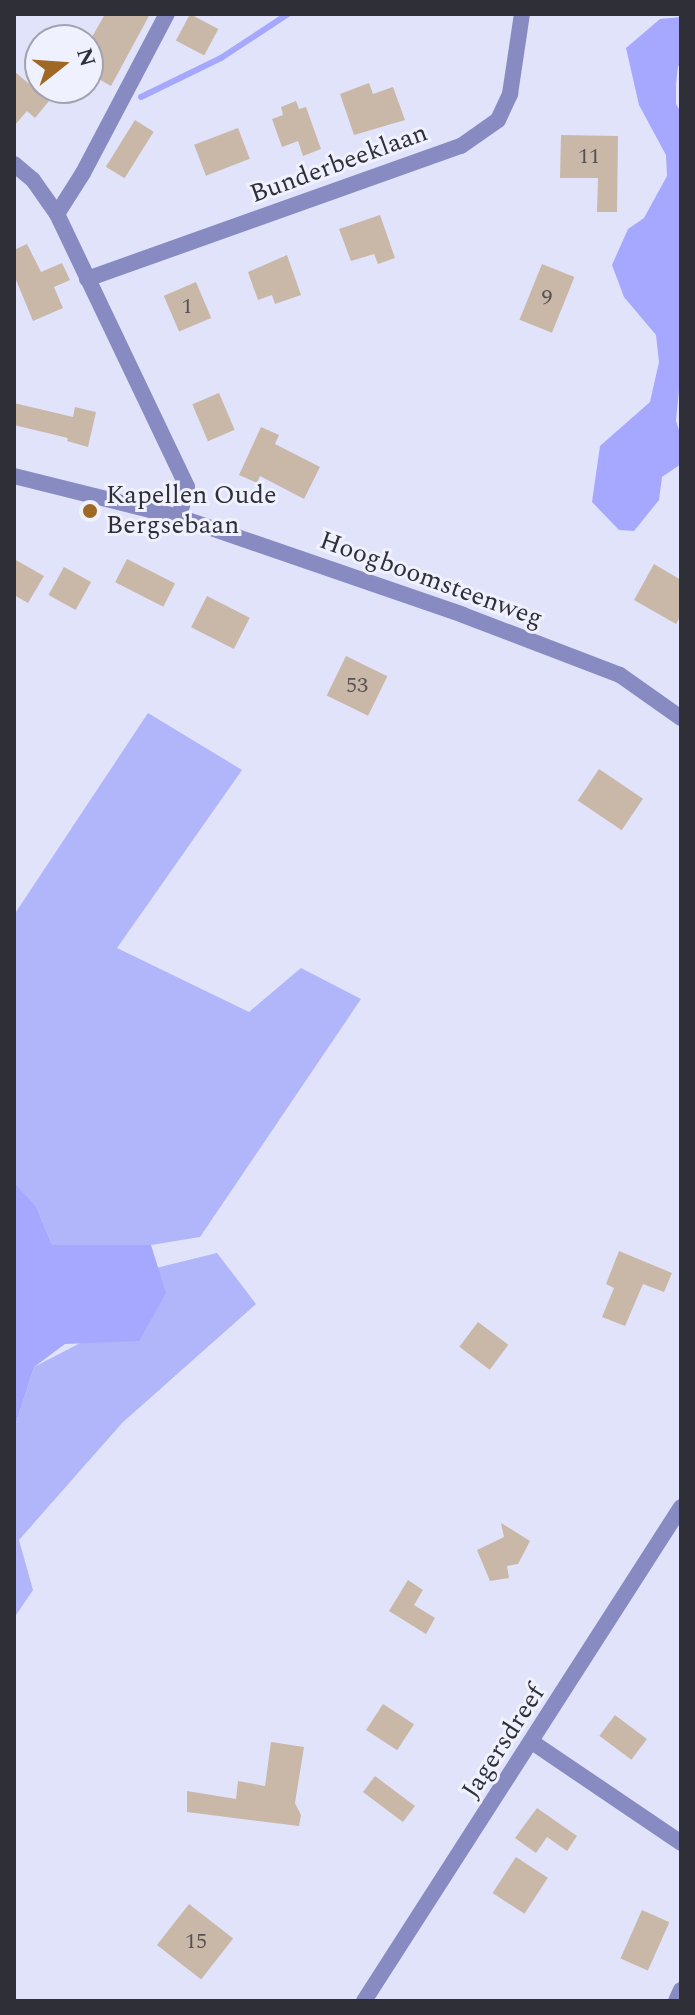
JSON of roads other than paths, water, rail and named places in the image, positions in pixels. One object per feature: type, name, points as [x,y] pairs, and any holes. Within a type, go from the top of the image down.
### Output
[{"type":"street","points":[[57,214],[83,173],[167,14]]},
{"type":"street","name":"Bunderbeeklaan","points":[[87,279],[461,146],[498,120],[510,94],[522,14]]},
{"type":"street","points":[[14,164],[33,180],[57,214],[187,487],[179,517]]},
{"type":"street","name":"Hoogboomsteenweg","points":[[14,476],[179,517],[463,615],[620,675],[681,718]]},
{"type":"street","name":"Jagersdreef","points":[[364,2001],[681,1507]]},
{"type":"street","points":[[532,1742],[681,1843]]},
{"type":"street","points":[[676,2001],[681,1990]]},
{"type":"waterway","points":[[141,97],[221,58],[288,14]]},
{"type":"place","name":"Kapellen Oude Bergsebaan","points":[[90,511]]}]
